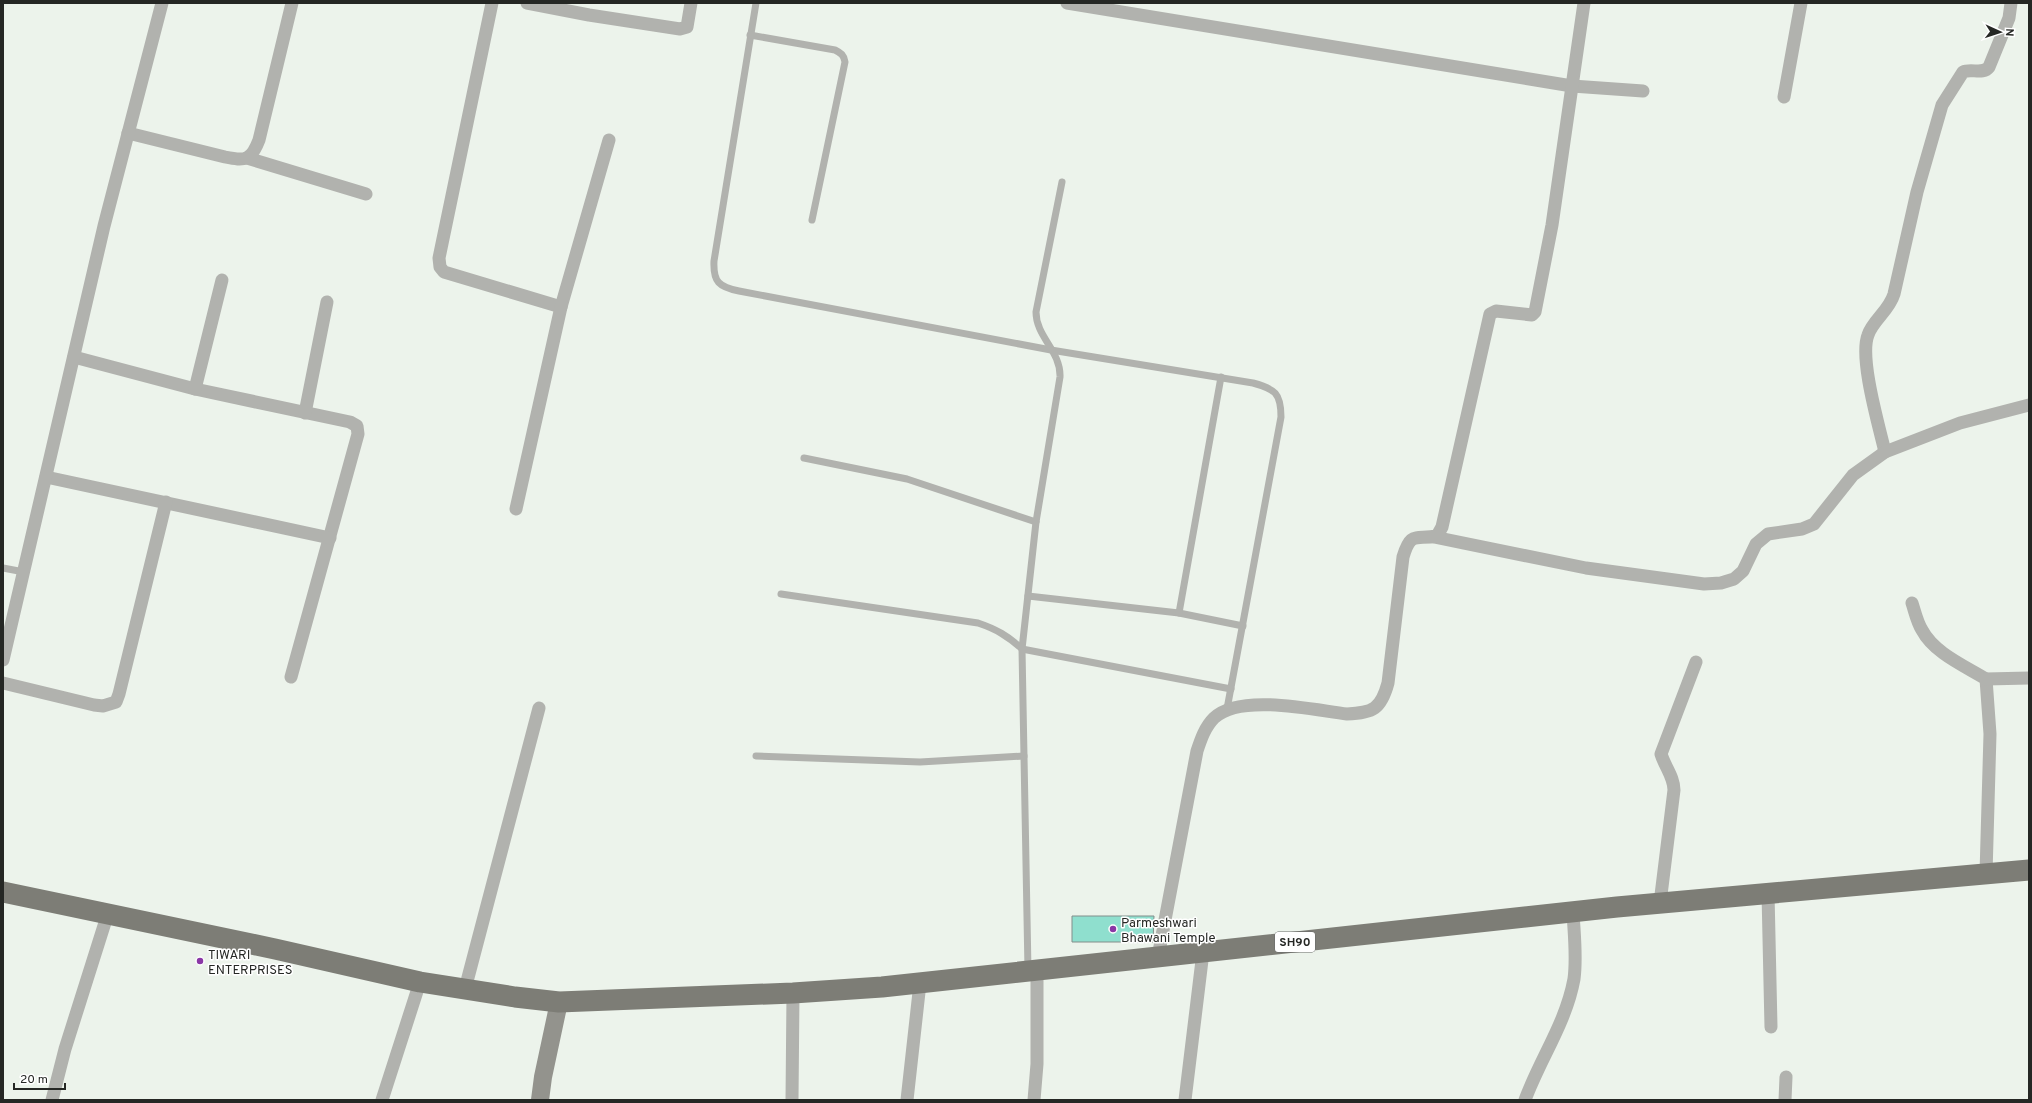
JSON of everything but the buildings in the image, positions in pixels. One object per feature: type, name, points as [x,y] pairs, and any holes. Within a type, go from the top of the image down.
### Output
[{"type":"main road","name":"SH90","points":[[3,892],[108,912],[420,982],[559,1002],[793,993],[920,983],[1660,903],[2029,870]]},
{"type":"street","points":[[3,660],[104,226],[162,3]]},
{"type":"street","points":[[247,158],[254,152],[259,140],[292,3]]},
{"type":"street","points":[[492,3],[439,258],[440,267],[444,272],[561,306]]},
{"type":"street","points":[[527,3],[589,15],[680,29],[687,27],[691,3]]},
{"type":"street","points":[[1067,3],[1572,86],[1643,91]]},
{"type":"street","points":[[1434,537],[1439,535],[1442,527],[1490,314],[1496,311],[1532,315],[1535,312],[1552,225],[1584,3]]},
{"type":"street","points":[[1784,97],[1801,3]]},
{"type":"street","points":[[1885,452],[1870,387],[1866,339],[1870,329],[1892,302],[1917,192],[1942,105],[1963,72],[1968,70],[1983,71],[1989,67],[2009,18],[2011,3]]},
{"type":"street","points":[[128,133],[225,157],[239,159],[247,158],[366,194]]},
{"type":"street","points":[[516,509],[561,306],[609,140]]},
{"type":"street","points":[[195,389],[222,280]]},
{"type":"street","points":[[305,413],[327,302]]},
{"type":"street","points":[[74,358],[195,389],[354,423],[358,429],[330,538],[290,677]]},
{"type":"street","points":[[1158,957],[1198,751],[1204,732],[1214,718],[1227,709],[1238,705],[1252,704],[1347,714],[1371,711],[1378,706],[1384,696],[1388,683],[1403,557],[1406,546],[1410,540],[1415,537],[1434,537],[1586,568],[1704,584],[1721,583],[1734,579],[1743,571],[1756,544],[1768,534],[1802,529],[1814,524],[1853,475],[1885,452],[1960,423],[2029,405]]},
{"type":"street","points":[[46,477],[330,538]]},
{"type":"street","points":[[3,683],[94,705],[103,706],[116,702],[166,502]]},
{"type":"street","points":[[1912,603],[1921,629],[1928,639],[1939,649],[1986,679],[2029,678]]},
{"type":"street","points":[[1660,903],[1674,790],[1674,782],[1664,765],[1661,754],[1696,662]]},
{"type":"street","points":[[1986,679],[1990,734],[1986,874]]},
{"type":"street","points":[[465,989],[539,708]]},
{"type":"street","points":[[1768,893],[1771,1027]]},
{"type":"street","points":[[52,1100],[65,1049],[108,912]]},
{"type":"street","points":[[1525,1100],[1557,1032],[1574,978],[1574,912]]},
{"type":"street","points":[[1185,1100],[1203,952]]},
{"type":"street","points":[[1033,971],[1037,1064],[1034,1100]]},
{"type":"street","points":[[382,1100],[420,982]]},
{"type":"street","points":[[907,1100],[920,983]]},
{"type":"street","points":[[792,1100],[793,993]]},
{"type":"street","points":[[540,1100],[543,1077],[559,1002]]},
{"type":"street","points":[[1785,1100],[1786,1077]]},
{"type":"lane","points":[[756,3],[714,261],[714,278],[719,284],[726,289],[1052,350],[1221,377],[1268,387],[1277,393],[1281,403],[1281,417],[1227,709]]},
{"type":"lane","points":[[750,36],[835,50],[842,54],[844,58],[845,62],[812,220]]},
{"type":"lane","points":[[1033,971],[1024,756],[1022,649],[1036,522],[1060,377],[1060,364],[1037,326],[1036,312],[1062,182]]},
{"type":"lane","points":[[1179,614],[1221,377]]},
{"type":"lane","points":[[804,458],[907,479],[1036,522]]},
{"type":"lane","points":[[3,568],[24,572]]},
{"type":"lane","points":[[781,594],[978,623],[994,628],[1007,635],[1022,649],[1230,689]]},
{"type":"lane","points":[[1028,596],[1179,614],[1243,626]]},
{"type":"lane","points":[[756,756],[920,762],[1024,756]]},
{"type":"place","name":"Parmeshwari Bhawani Temple","points":[[1113,929]]},
{"type":"place","name":"TIWARI ENTERPRISES","points":[[200,961]]}]
